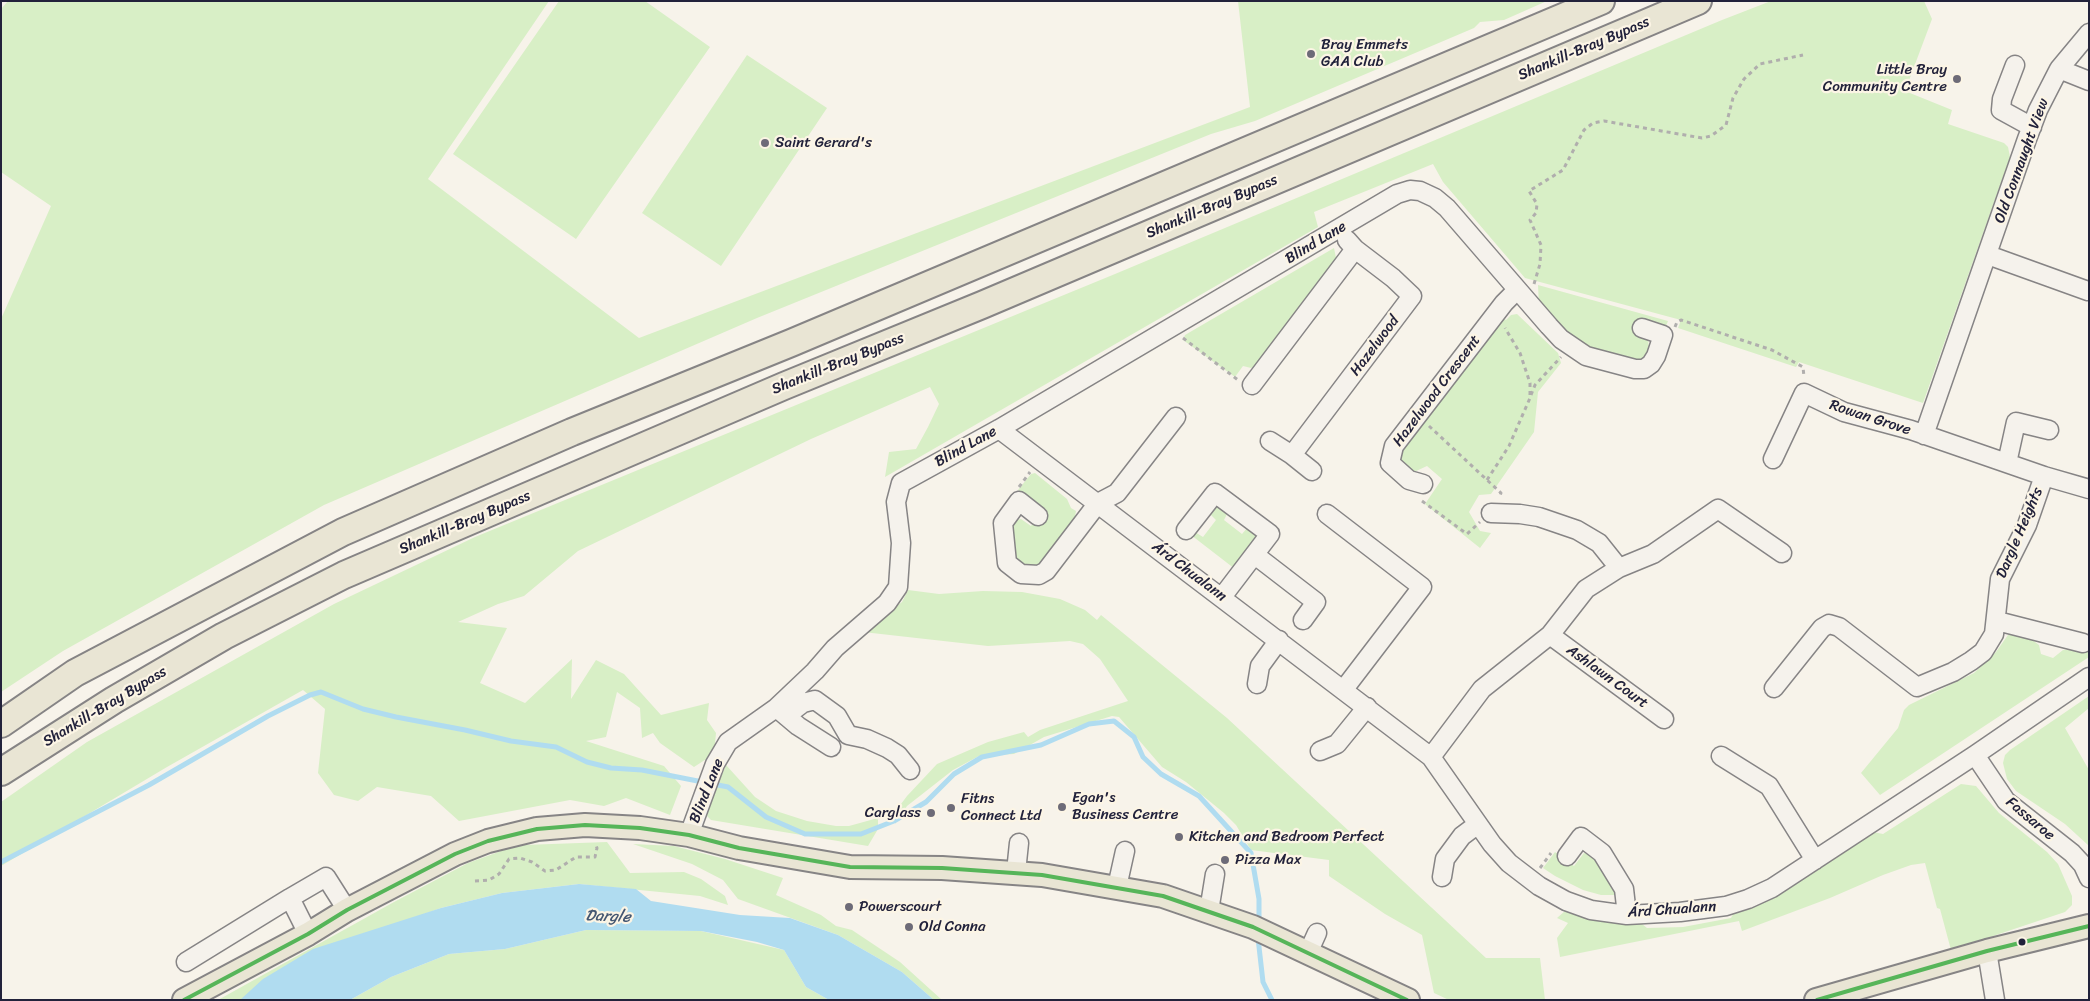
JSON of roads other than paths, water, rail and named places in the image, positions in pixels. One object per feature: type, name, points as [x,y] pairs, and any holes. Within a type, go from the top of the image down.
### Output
[{"type":"highway","points":[[1,724],[75,673],[343,532],[572,432],[791,343],[1601,1]]},
{"type":"highway","name":"Shankill-Bray Bypass","points":[[1,772],[106,705],[216,641],[344,574],[774,390],[982,305],[1698,1]]},
{"type":"main road","points":[[184,1000],[308,934],[347,910],[429,866],[488,841],[537,829],[595,826],[640,828],[689,835],[738,848],[850,867],[942,868],[1016,872],[1163,896],[1260,930],[1312,943],[1408,1000]]},
{"type":"main road","points":[[1828,999],[1987,951],[2089,926]]},
{"type":"street","name":"Old Connaught View","points":[[1924,435],[2032,127],[2060,69],[2089,33]]},
{"type":"street","points":[[2015,65],[2002,99],[2002,110],[2032,127]]},
{"type":"street","points":[[2060,69],[2089,81]]},
{"type":"street","name":"Blind Lane","points":[[689,835],[715,764],[728,742],[781,712],[835,648],[887,603],[898,587],[901,543],[896,502],[901,483],[1175,326],[1397,194],[1410,190],[1420,191],[1435,198],[1447,208],[1521,295]]},
{"type":"street","name":"Hazelwood","points":[[1292,455],[1412,296],[1393,278],[1355,249],[1340,229]]},
{"type":"street","points":[[1252,385],[1355,249]]},
{"type":"street","points":[[1988,256],[2088,291]]},
{"type":"street","points":[[1521,295],[1571,347],[1600,361],[1635,369],[1644,369],[1651,364],[1656,356],[1663,335],[1642,328]]},
{"type":"street","name":"Hazelwood Crescent","points":[[1423,484],[1409,480],[1390,463],[1394,446],[1504,304],[1521,295]]},
{"type":"street","name":"Rowan Grove","points":[[1773,459],[1804,393],[1844,412],[1924,435],[2044,476],[2089,489]]},
{"type":"street","points":[[1038,516],[1019,501],[1004,523],[1007,562],[1013,570],[1031,576],[1046,571],[1098,503],[1117,493],[1176,416]]},
{"type":"street","points":[[2006,462],[2016,422],[2049,430]]},
{"type":"street","name":"Árd Chualann","points":[[999,428],[1431,757],[1478,824],[1509,863],[1531,881],[1566,902],[1591,910],[1627,915],[1680,912],[1726,906],[1772,888],[1975,756],[2089,677]]},
{"type":"street","points":[[1270,441],[1312,471]]},
{"type":"street","name":"Dargle Heights","points":[[1774,688],[1822,628],[1829,624],[1839,627],[1917,687],[1953,672],[1983,652],[1994,634],[1997,621],[1996,601],[2000,580],[2027,525],[2044,476]]},
{"type":"street","points":[[1186,530],[1215,493],[1270,534],[1222,597]]},
{"type":"street","name":"Ashlawn Court","points":[[1431,757],[1482,689],[1550,635],[1586,589],[1619,568],[1653,554],[1718,509],[1782,553]]},
{"type":"street","points":[[1491,513],[1529,515],[1570,527],[1599,543],[1619,568]]},
{"type":"street","points":[[1327,514],[1422,587],[1344,690]]},
{"type":"street","points":[[1255,555],[1316,602],[1303,620]]},
{"type":"street","points":[[1997,621],[2083,643]]},
{"type":"street","name":"Ashlawn Court","points":[[1550,635],[1664,719]]},
{"type":"street","points":[[1257,684],[1260,666],[1279,640]]},
{"type":"street","points":[[832,747],[798,726],[781,712],[815,700],[836,716],[848,735],[867,739],[887,748],[898,755],[910,770]]},
{"type":"street","points":[[1320,750],[1337,744],[1367,707]]},
{"type":"street","points":[[1721,756],[1769,786],[1815,860]]},
{"type":"street","name":"Fassaroe","points":[[1975,756],[2006,801],[2072,853],[2083,865],[2089,878]]},
{"type":"street","points":[[1442,877],[1445,860],[1462,836],[1478,824]]},
{"type":"street","points":[[1567,856],[1581,837],[1602,853],[1624,889],[1627,915]]},
{"type":"street","points":[[1016,872],[1018,843]]},
{"type":"street","points":[[1117,887],[1125,851]]},
{"type":"street","points":[[1209,911],[1215,874]]},
{"type":"street","points":[[186,962],[326,877],[347,910]]},
{"type":"street","points":[[290,898],[308,934]]},
{"type":"street","points":[[1987,951],[1995,1000]]},
{"type":"water","name":"Dargle","points":[[579,884],[636,889],[651,901],[740,915],[790,918],[838,935],[902,972],[934,1000],[829,1000],[806,987],[784,950],[757,942],[701,931],[586,930],[505,949],[449,954],[391,977],[350,1000],[240,1000],[263,979],[313,949],[441,908],[502,893]]},
{"type":"waterway","points":[[1,862],[149,785],[268,716],[310,695],[321,692],[363,709],[396,717],[511,741],[556,747],[587,762],[611,768],[642,770],[728,787],[766,817],[805,834],[861,834],[894,821],[926,802],[954,774],[982,757],[1041,745],[1089,724],[1114,721],[1134,737],[1143,757],[1161,774],[1199,796],[1251,853],[1259,899],[1259,924]]},
{"type":"waterway","points":[[1258,938],[1263,982],[1272,1000]]},
{"type":"place","name":"Bray Emmets GAA Club","points":[[1311,54]]},
{"type":"place","name":"Little Bray Community Centre","points":[[1957,79]]},
{"type":"place","name":"Saint Gerard's","points":[[765,143]]},
{"type":"place","name":"Egan's Business Centre","points":[[1062,807]]},
{"type":"place","name":"Fitns Connect Ltd","points":[[951,808]]},
{"type":"place","name":"Carglass","points":[[931,813]]},
{"type":"place","name":"Kitchen and Bedroom Perfect","points":[[1179,837]]},
{"type":"place","name":"Pizza Max","points":[[1225,860]]},
{"type":"place","name":"Powerscourt","points":[[849,907]]},
{"type":"place","name":"Old Conna","points":[[909,927]]}]
